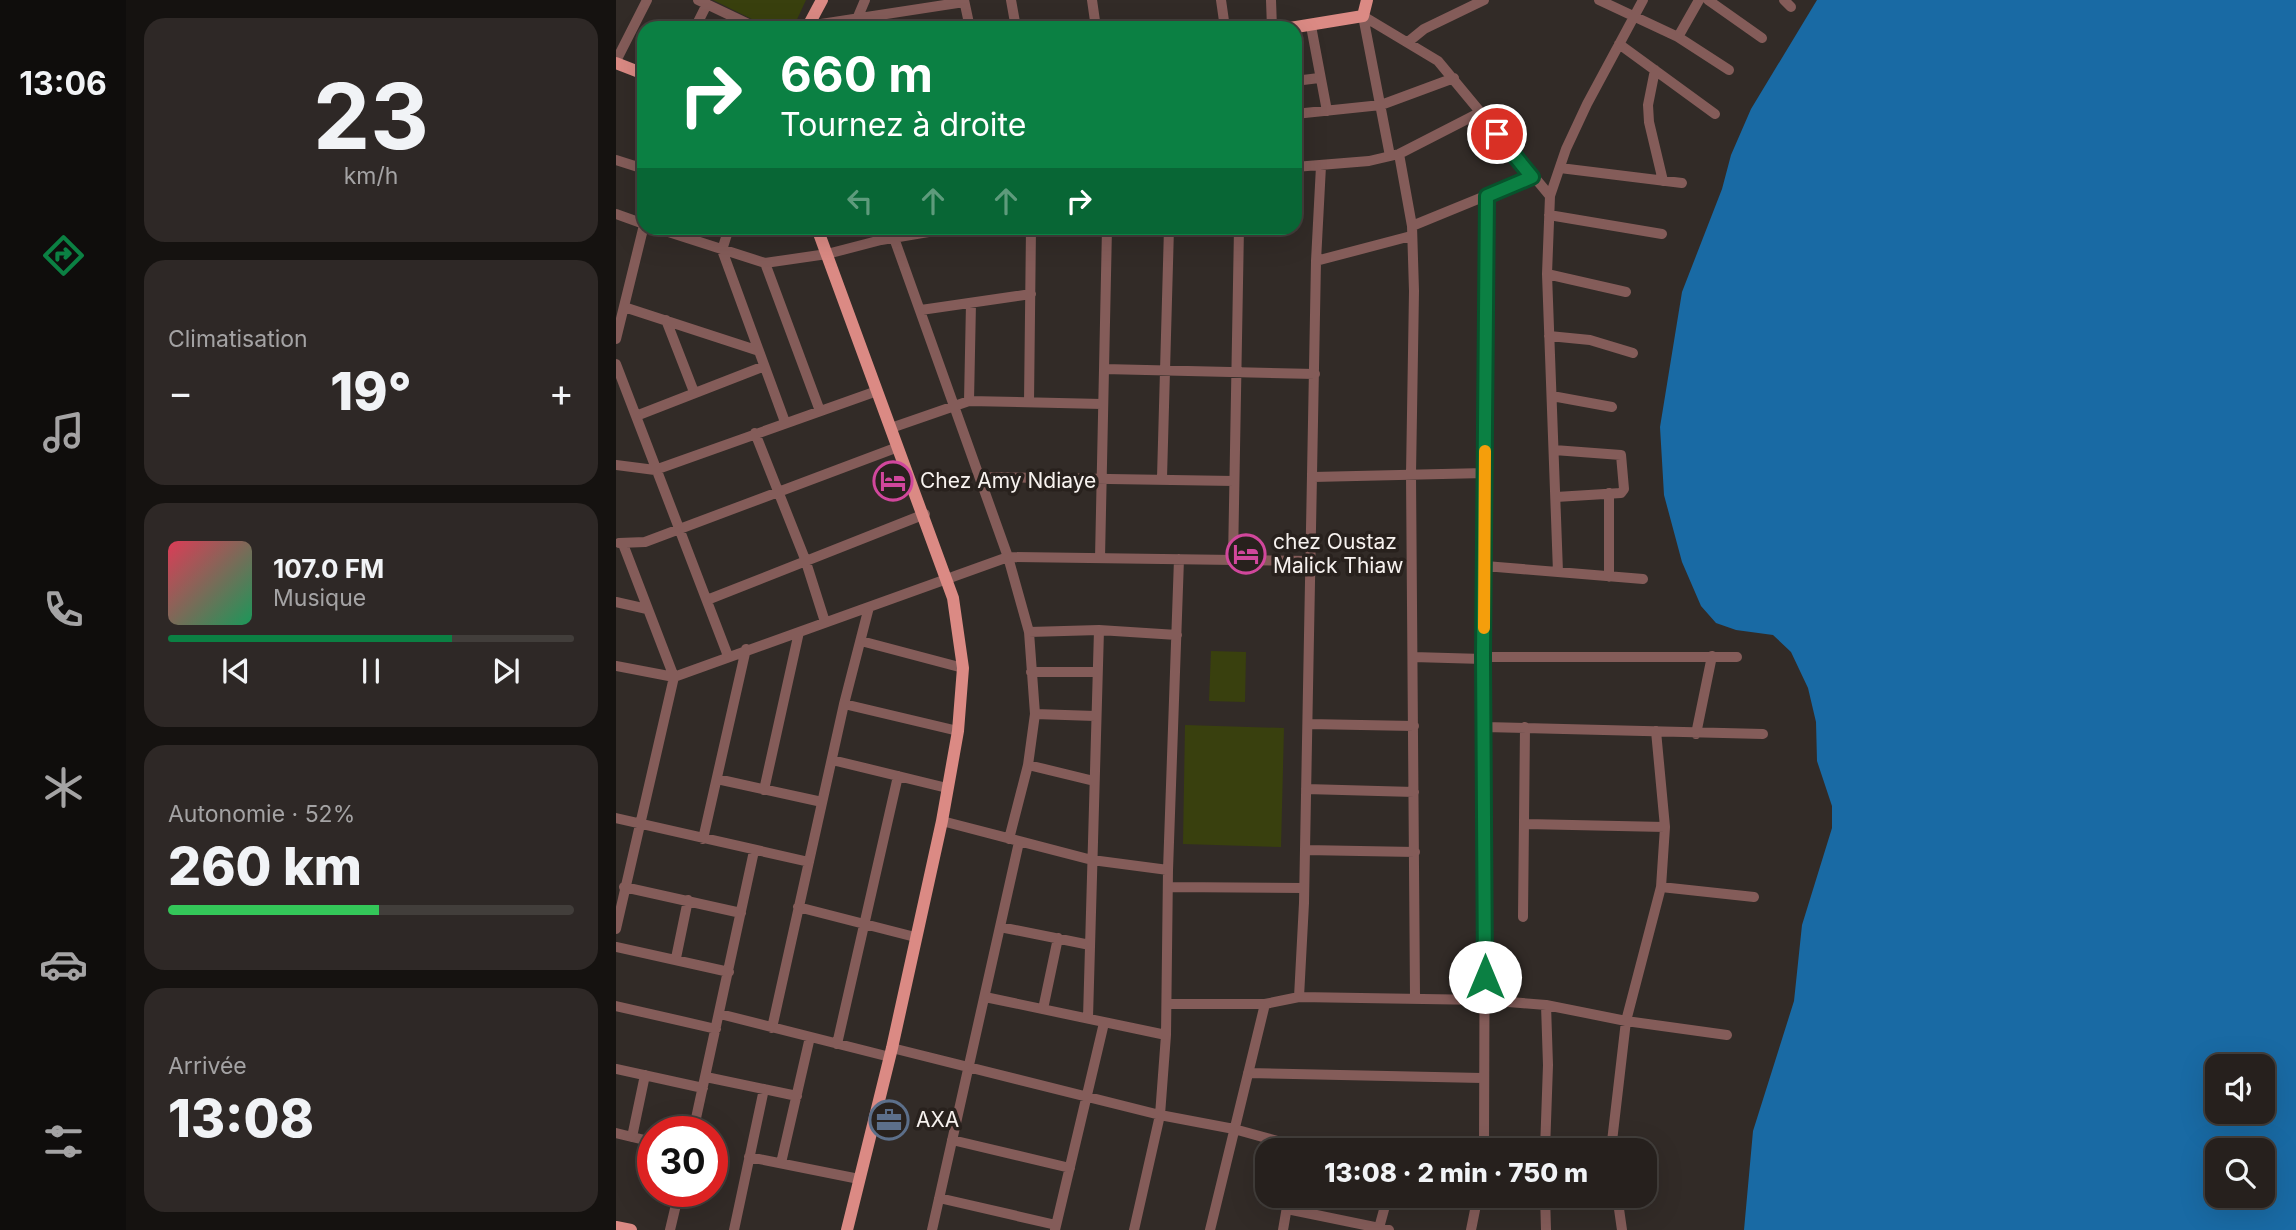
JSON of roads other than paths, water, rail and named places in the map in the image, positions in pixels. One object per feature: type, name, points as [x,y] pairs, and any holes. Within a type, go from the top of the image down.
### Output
[{"type":"main road","points":[[811,21],[822,0]]},
{"type":"main road","points":[[1302,27],[1363,16],[1367,0]]},
{"type":"main road","points":[[616,62],[637,71]]},
{"type":"main road","points":[[820,235],[925,514],[953,598],[963,668],[958,731],[942,821],[891,1053],[847,1230]]},
{"type":"main road","points":[[616,1227],[631,1230]]},
{"type":"street","points":[[616,62],[647,0]]},
{"type":"street","points":[[857,19],[865,0]]},
{"type":"street","points":[[1011,0],[1015,21]]},
{"type":"street","points":[[1092,0],[1095,21]]},
{"type":"street","points":[[1221,0],[1224,21]]},
{"type":"street","points":[[1271,0],[1272,21]]},
{"type":"street","points":[[1408,42],[1424,29],[1484,0]]},
{"type":"street","points":[[1598,0],[1678,37],[1729,70]]},
{"type":"street","points":[[1559,572],[1547,274],[1550,196],[1587,104],[1643,0]]},
{"type":"street","points":[[1678,37],[1699,0]]},
{"type":"street","points":[[1708,0],[1762,38]]},
{"type":"street","points":[[845,21],[906,5],[964,1],[968,21]]},
{"type":"street","points":[[697,21],[703,2],[742,21]]},
{"type":"street","points":[[1363,16],[1438,61],[1550,196]]},
{"type":"street","points":[[1363,16],[1381,105],[1412,231],[1414,291],[1410,474],[1415,997]]},
{"type":"street","points":[[1311,26],[1326,111]]},
{"type":"street","points":[[1619,44],[1716,114]]},
{"type":"street","points":[[1655,70],[1648,105],[1649,122],[1663,181]]},
{"type":"street","points":[[1302,80],[1319,79]]},
{"type":"street","points":[[1302,113],[1381,105],[1454,79]]},
{"type":"street","points":[[1302,167],[1395,155],[1479,113]]},
{"type":"street","points":[[616,160],[637,168]]},
{"type":"street","points":[[1299,996],[1308,724],[1316,261],[1321,166]]},
{"type":"street","points":[[1560,168],[1682,183]]},
{"type":"street","points":[[1316,261],[1412,231],[1532,177]]},
{"type":"street","points":[[1484,1138],[1483,658],[1487,196]]},
{"type":"street","points":[[616,214],[637,222]]},
{"type":"street","points":[[1549,215],[1662,234]]},
{"type":"street","points":[[616,340],[618,319],[624,307],[641,235]]},
{"type":"street","points":[[681,235],[765,263],[827,254],[909,235]]},
{"type":"street","points":[[727,235],[722,250],[762,367],[785,422]]},
{"type":"street","points":[[880,235],[881,240]]},
{"type":"street","points":[[1029,402],[1031,235]]},
{"type":"street","points":[[1100,558],[1107,235]]},
{"type":"street","points":[[1162,478],[1169,235]]},
{"type":"street","points":[[1233,560],[1239,235]]},
{"type":"street","points":[[894,238],[1008,557],[1029,632],[1035,713],[1000,927],[966,1068],[932,1230]]},
{"type":"street","points":[[765,263],[820,411]]},
{"type":"street","points":[[1547,274],[1626,292]]},
{"type":"street","points":[[921,310],[1031,294]]},
{"type":"street","points":[[969,401],[971,303]]},
{"type":"street","points":[[624,307],[757,350]]},
{"type":"street","points":[[666,320],[694,392]]},
{"type":"street","points":[[1549,335],[1590,340],[1633,353]]},
{"type":"street","points":[[616,364],[622,393],[636,416],[728,656]]},
{"type":"street","points":[[636,416],[762,367]]},
{"type":"street","points":[[1104,369],[1315,374]]},
{"type":"street","points":[[616,466],[655,470],[877,391]]},
{"type":"street","points":[[1552,396],[1612,407]]},
{"type":"street","points":[[891,428],[969,401],[1102,404]]},
{"type":"street","points":[[755,433],[805,559],[825,622]]},
{"type":"street","points":[[616,929],[622,882],[639,824],[674,677],[620,544],[645,542],[898,447]]},
{"type":"street","points":[[1554,450],[1621,455],[1624,491],[1556,497]]},
{"type":"street","points":[[1313,477],[1485,473]]},
{"type":"street","points":[[980,477],[1234,481]]},
{"type":"street","points":[[1609,493],[1609,578]]},
{"type":"street","points":[[707,600],[805,559],[925,514]]},
{"type":"street","points":[[616,666],[674,677],[1008,557],[1311,561]]},
{"type":"street","points":[[1134,1230],[1160,1115],[1166,1035],[1168,870],[1179,559]]},
{"type":"street","points":[[1485,566],[1643,579]]},
{"type":"street","points":[[616,602],[647,608]]},
{"type":"street","points":[[772,1028],[844,704],[869,607]]},
{"type":"street","points":[[1029,632],[1099,630],[1177,635]]},
{"type":"street","points":[[1088,1018],[1099,630]]},
{"type":"street","points":[[764,790],[799,632]]},
{"type":"street","points":[[861,641],[963,668]]},
{"type":"street","points":[[703,839],[746,649]]},
{"type":"street","points":[[1696,734],[1712,656]]},
{"type":"street","points":[[1413,657],[1737,657]]},
{"type":"street","points":[[1031,671],[1096,672]]},
{"type":"street","points":[[844,704],[958,731]]},
{"type":"street","points":[[1035,713],[1095,716]]},
{"type":"street","points":[[1308,724],[1414,726]]},
{"type":"street","points":[[1485,727],[1763,734]]},
{"type":"street","points":[[1523,917],[1525,727]]},
{"type":"street","points":[[1612,1138],[1626,1021],[1661,887],[1665,827],[1656,731]]},
{"type":"street","points":[[832,760],[947,788]]},
{"type":"street","points":[[1028,765],[1094,781]]},
{"type":"street","points":[[837,1044],[898,776]]},
{"type":"street","points":[[717,779],[822,802]]},
{"type":"street","points":[[1306,789],[1414,792]]},
{"type":"street","points":[[616,818],[809,862]]},
{"type":"street","points":[[942,821],[1092,860],[1168,870]]},
{"type":"street","points":[[1526,824],[1665,827]]},
{"type":"street","points":[[697,1116],[754,850]]},
{"type":"street","points":[[1305,850],[1415,852]]},
{"type":"street","points":[[622,882],[741,913]]},
{"type":"street","points":[[1168,887],[1303,888]]},
{"type":"street","points":[[1661,887],[1754,897]]},
{"type":"street","points":[[676,958],[688,900]]},
{"type":"street","points":[[798,907],[915,937]]},
{"type":"street","points":[[1000,927],[1090,945]]},
{"type":"street","points":[[1043,1009],[1058,939]]},
{"type":"street","points":[[616,947],[676,958],[729,972]]},
{"type":"street","points":[[1167,1004],[1265,1004],[1299,996],[1485,1000],[1546,1005],[1626,1021],[1727,1035]]},
{"type":"street","points":[[985,997],[1166,1035]]},
{"type":"street","points":[[1210,1230],[1265,1004]]},
{"type":"street","points":[[1545,1138],[1548,1065],[1546,1005]]},
{"type":"street","points":[[616,1006],[716,1029]]},
{"type":"street","points":[[720,1014],[837,1044],[966,1068],[1264,1138]]},
{"type":"street","points":[[939,1198],[1056,1227],[1104,1023]]},
{"type":"street","points":[[781,1163],[810,1037]]},
{"type":"street","points":[[616,1069],[645,1076],[764,1089],[797,1096]]},
{"type":"street","points":[[1248,1073],[1482,1078]]},
{"type":"street","points":[[632,1137],[645,1076]]},
{"type":"street","points":[[734,1230],[764,1089]]},
{"type":"street","points":[[616,1133],[637,1138]]},
{"type":"street","points":[[952,1140],[1070,1168]]},
{"type":"street","points":[[749,1157],[859,1179]]},
{"type":"street","points":[[670,1230],[675,1207]]},
{"type":"street","points":[[1283,1230],[1287,1209],[1384,1229],[1386,1208]]},
{"type":"street","points":[[1471,1230],[1475,1208]]},
{"type":"street","points":[[1545,1208],[1546,1230]]},
{"type":"street","points":[[1619,1208],[1622,1230]]},
{"type":"water","points":[[1817,0],[2296,0],[2296,1230],[1744,1230],[1753,1131],[1794,1001],[1802,925],[1832,828],[1832,806],[1817,761],[1816,722],[1808,688],[1791,652],[1773,635],[1736,630],[1716,623],[1701,606],[1682,562],[1664,495],[1660,427],[1682,292],[1722,189],[1731,155],[1751,109]]},
{"type":"place","name":"Chez Amy Ndiaye","points":[[893,481]]},
{"type":"place","name":"chez Oustaz Malick Thiaw","points":[[1246,554]]},
{"type":"place","name":"AXA","points":[[889,1120]]}]
